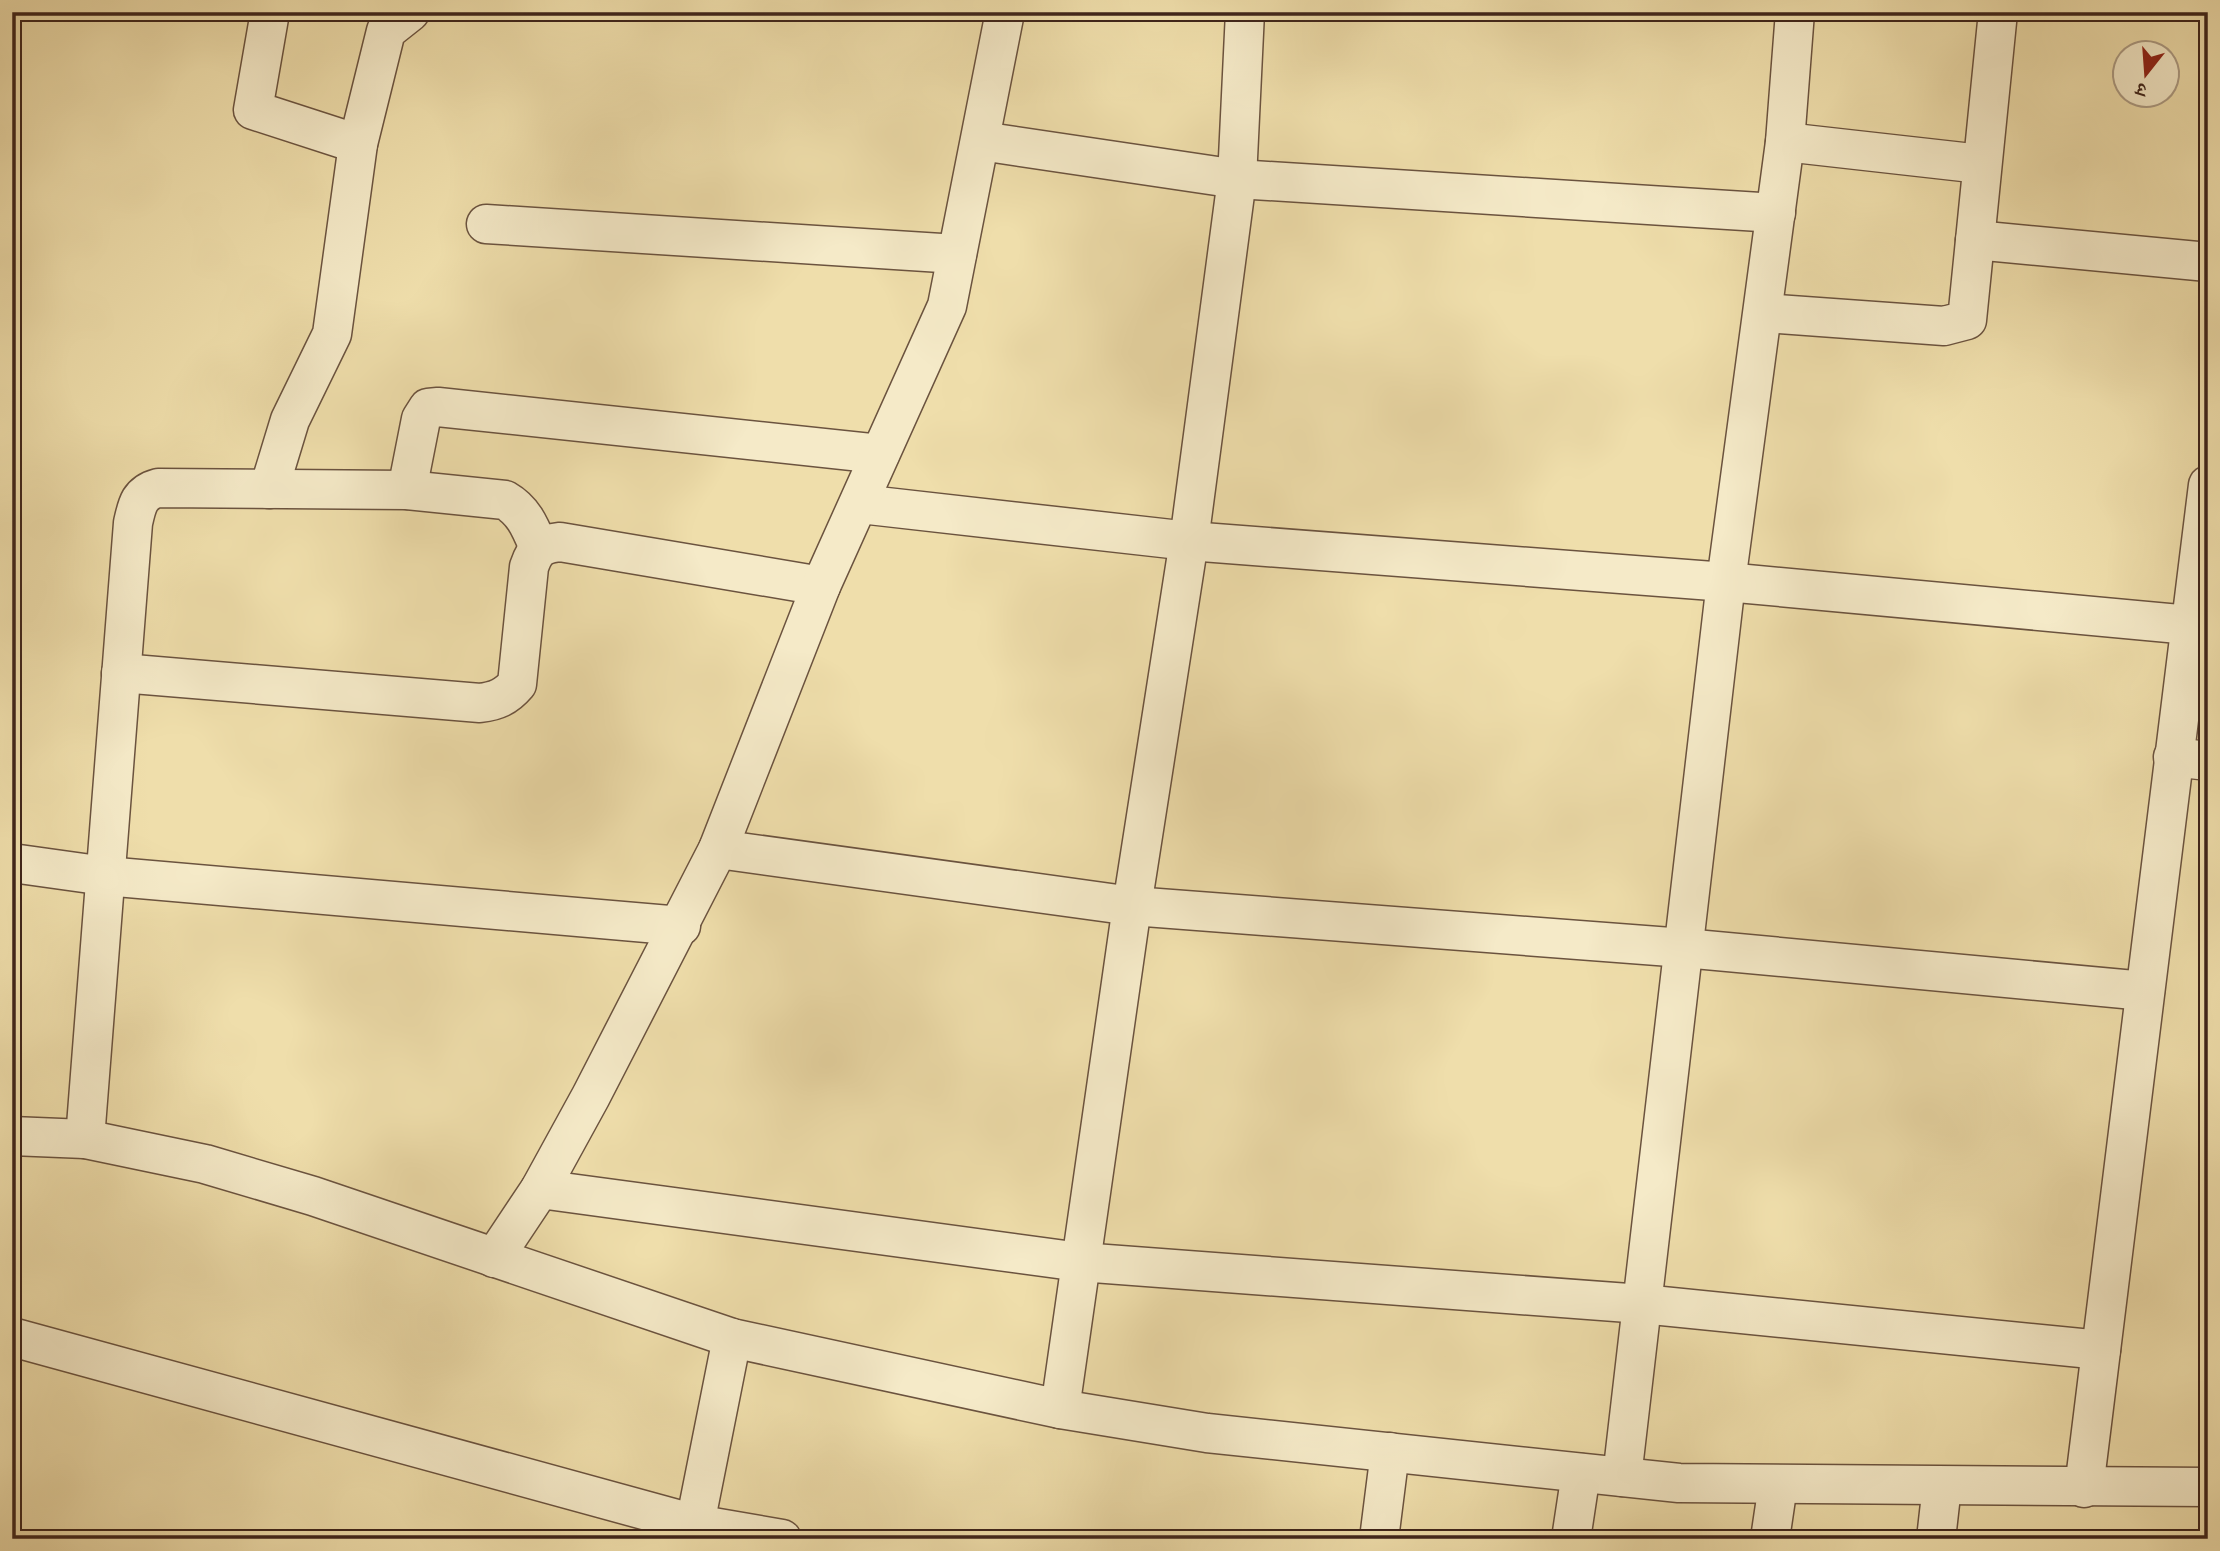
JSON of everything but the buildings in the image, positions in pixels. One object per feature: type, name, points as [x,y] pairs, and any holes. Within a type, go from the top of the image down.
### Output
[{"type":"street","points":[[270,12],[253,110],[358,144]]},
{"type":"street","points":[[269,489],[290,420],[332,334],[358,144],[386,31],[410,12]]},
{"type":"street","points":[[494,1258],[540,1189],[681,926],[718,849],[821,586],[947,306],[1005,12]]},
{"type":"street","points":[[1060,1409],[1132,906],[1189,541],[1237,179],[1244,12]]},
{"type":"street","points":[[1622,1477],[1726,582],[1785,142],[1795,12]]},
{"type":"street","points":[[1764,313],[1944,326],[1967,320],[1998,12]]},
{"type":"street","points":[[981,141],[1237,179],[1776,213]]},
{"type":"street","points":[[1785,142],[1982,164]]},
{"type":"street","points":[[486,224],[957,254]]},
{"type":"street","points":[[1975,240],[2208,262]]},
{"type":"street","points":[[407,491],[421,419],[428,408],[438,407],[880,454]]},
{"type":"street","points":[[2084,1488],[2145,991],[2191,759],[2190,625],[2208,485]]},
{"type":"street","points":[[85,1139],[133,523],[139,499],[146,491],[158,488],[407,491],[505,500],[526,517],[539,548]]},
{"type":"street","points":[[860,504],[1189,541],[1726,582],[2190,625]]},
{"type":"street","points":[[121,673],[466,702],[494,701],[508,695],[517,684],[529,567],[533,553],[544,543],[560,542],[821,586]]},
{"type":"street","points":[[718,849],[1132,906],[1684,948],[2145,991]]},
{"type":"street","points":[[12,863],[105,876],[681,926]]},
{"type":"street","points":[[12,1136],[85,1139],[217,1167],[313,1196],[732,1338],[1060,1409],[1207,1433],[1679,1483],[2208,1487]]},
{"type":"street","points":[[540,1189],[1080,1262],[1642,1304],[2101,1350]]},
{"type":"street","points":[[12,1337],[693,1531],[782,1539]]},
{"type":"street","points":[[693,1531],[732,1338]]},
{"type":"street","points":[[1378,1539],[1390,1452]]},
{"type":"street","points":[[1571,1539],[1581,1473]]},
{"type":"street","points":[[1770,1539],[1778,1485]]},
{"type":"street","points":[[1936,1539],[1942,1486]]}]
